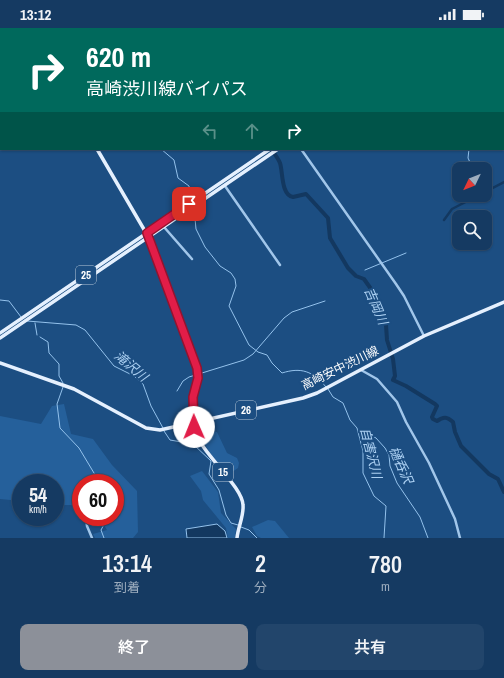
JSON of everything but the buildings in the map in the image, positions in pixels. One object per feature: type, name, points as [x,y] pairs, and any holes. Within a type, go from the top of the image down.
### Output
[{"type":"main road","name":"15","points":[[98,150],[148,235],[197,368],[198,378],[193,397],[193,423],[197,436],[241,498],[243,507],[237,538]]},
{"type":"main road","name":"25","points":[[0,333],[20,322],[148,235],[195,200],[269,150]]},
{"type":"main road","name":"25","points":[[148,235],[164,227],[277,150]]},
{"type":"main road","name":"高崎安中渋川線","points":[[0,363],[66,386],[146,428],[160,430],[304,398],[326,389],[424,336],[504,302]]},
{"type":"main road","name":"25","points":[[0,338],[20,322]]},
{"type":"street","points":[[302,150],[401,292],[424,336]]},
{"type":"street","points":[[225,186],[280,265]]},
{"type":"street","points":[[164,227],[192,259]]},
{"type":"street","points":[[361,370],[376,379],[397,402],[408,426],[430,463],[455,519],[460,538]]},
{"type":"street","points":[[87,526],[92,538]]},
{"type":"shaded area","points":[[64,404],[71,434],[93,439],[112,465],[121,474],[72,474],[72,505],[64,505],[64,474],[12,474],[12,500],[0,499],[0,416],[41,424],[52,406]]},
{"type":"shaded area","points":[[201,430],[217,432],[227,453],[237,458],[239,463],[238,468],[229,474],[219,468],[198,433]]},
{"type":"shaded area","points":[[202,471],[218,492],[221,513],[236,529],[235,538],[228,538],[226,528],[203,500],[201,491],[190,476]]},
{"type":"shaded area","points":[[124,477],[137,491],[138,532],[133,538],[95,538],[93,534],[107,530],[104,526],[124,526]]},
{"type":"shaded area","points":[[268,520],[275,521],[289,538],[261,538],[257,536],[252,527]]},
{"type":"shaded area","points":[[217,524],[225,531],[227,538],[187,538],[186,529]]},
{"type":"waterway","name":"自害沢川","points":[[162,150],[174,160],[178,178],[189,186],[191,202]]},
{"type":"waterway","name":"吉岡川","points":[[272,150],[280,163],[286,192],[293,197],[306,194],[328,218],[330,238],[348,268],[356,276],[364,279],[371,289],[378,314],[386,325],[387,340],[393,359],[395,376],[393,380],[406,386],[435,404],[437,406],[432,417],[433,419],[437,421],[445,418],[453,422],[455,432],[461,446],[489,474],[498,479],[504,492]]},
{"type":"waterway","points":[[469,150],[468,158],[470,162]]},
{"type":"waterway","points":[[492,188],[504,182]]},
{"type":"waterway","points":[[444,220],[452,209],[466,202]]},
{"type":"waterway","name":"自害沢川","points":[[194,208],[196,229],[205,247],[220,266],[231,273],[235,279],[236,286],[229,306],[249,345],[258,352],[267,355],[272,363],[282,373],[295,370],[306,372],[316,377],[326,387]]},
{"type":"waterway","points":[[365,270],[406,253]]},
{"type":"waterway","name":"滝沢川","points":[[0,300],[9,301],[21,317]]},
{"type":"waterway","name":"自害沢川","points":[[177,391],[183,381],[189,377],[244,360],[253,354],[284,318],[292,312],[325,301]]},
{"type":"waterway","name":"滝沢川","points":[[27,321],[76,325],[85,330],[114,366],[134,376],[143,384],[151,406],[163,428]]},
{"type":"waterway","points":[[35,323],[37,335]]},
{"type":"waterway","points":[[40,337],[48,342],[49,353],[59,364],[59,376],[63,383]]},
{"type":"waterway","points":[[63,387],[57,404],[60,428],[79,448],[95,474]]},
{"type":"waterway","name":"自害沢川","points":[[328,389],[333,397],[343,403],[350,420],[357,428],[363,451],[363,473],[374,496],[386,506],[384,538]]},
{"type":"waterway","name":"滝沢川","points":[[164,431],[170,440],[193,444],[211,461],[209,474],[219,490],[226,515],[231,523],[238,525]]},
{"type":"waterway","name":"樋呑沢","points":[[360,434],[365,432],[376,438],[385,448],[389,455],[390,466],[397,483],[420,517],[428,538]]},
{"type":"waterway","points":[[103,526],[101,530],[104,538]]},
{"type":"waterway","name":"滝沢川","points":[[241,527],[249,530],[257,538]]},
{"type":"route","points":[[189,204],[147,233],[197,368],[198,378],[193,397],[194,427]]}]
